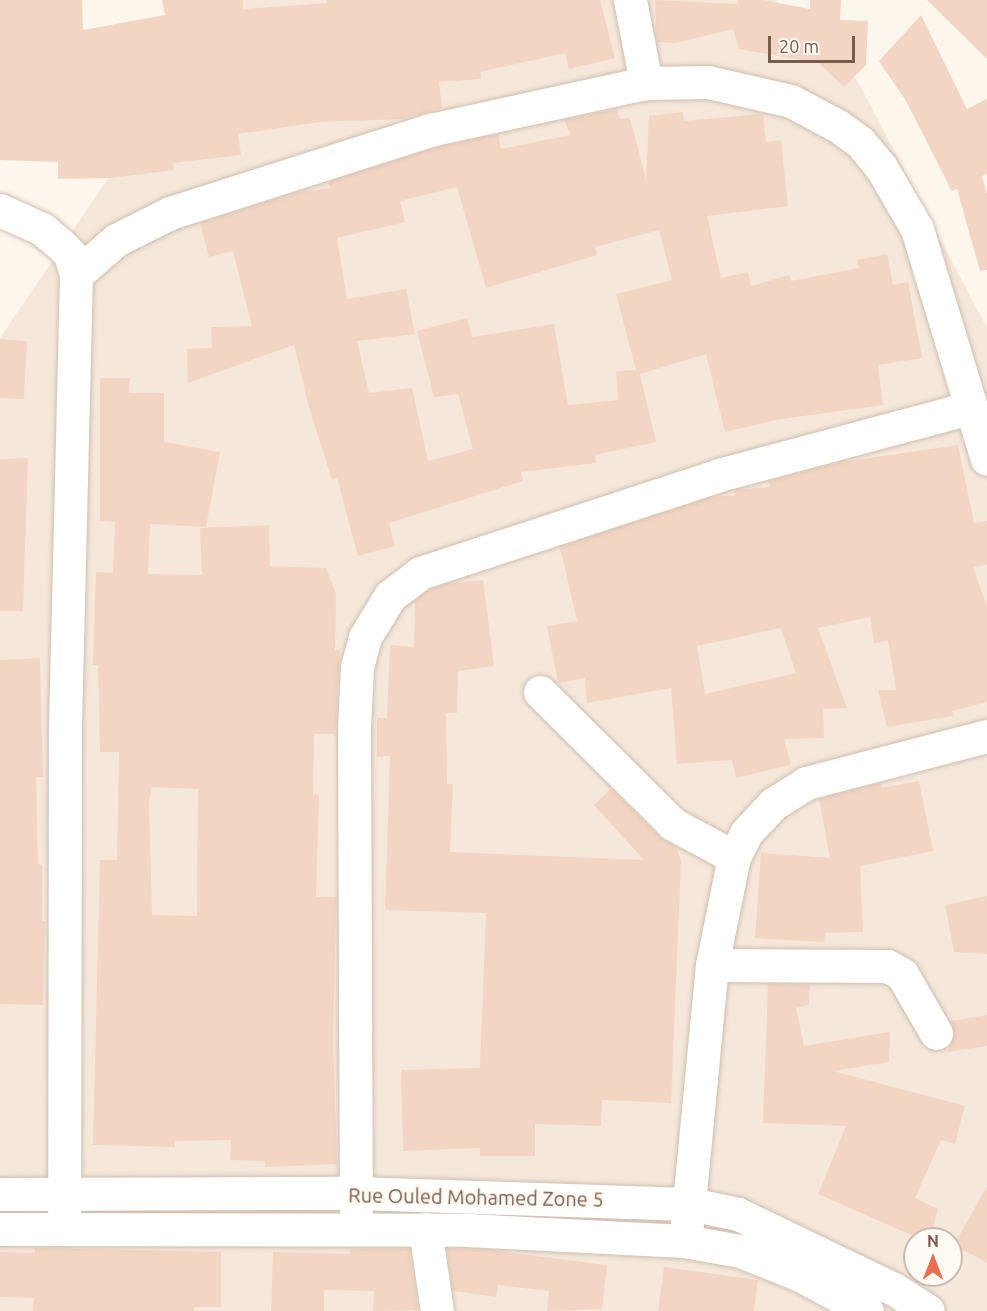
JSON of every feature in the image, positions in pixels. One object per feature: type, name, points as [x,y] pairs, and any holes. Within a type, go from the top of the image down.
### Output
[{"type":"street","points":[[630,0],[646,82]]},
{"type":"street","points":[[76,275],[116,240],[170,213],[430,130],[646,82],[708,82],[791,101],[860,142],[881,167],[917,229],[969,408],[987,459]]},
{"type":"street","points":[[0,210],[42,229],[60,244],[70,254],[76,275],[68,499],[62,1195],[64,1228]]},
{"type":"street","points":[[356,1229],[354,728],[357,667],[365,637],[390,596],[420,573],[707,479],[969,408]]},
{"type":"street","points":[[540,692],[673,824],[734,857]]},
{"type":"street","points":[[684,1241],[690,1204],[712,965],[734,857],[746,833],[773,804],[806,783],[987,736]]},
{"type":"street","points":[[712,965],[887,966],[902,974],[936,1034]]},
{"type":"street","name":"Rue Ouled Mohamed Zone 5","points":[[0,1194],[356,1193],[690,1204],[738,1214],[894,1289],[928,1311]]},
{"type":"street","name":"Rue Ouled Mohamed Zone 5","points":[[0,1229],[425,1229],[684,1241],[740,1251],[800,1275],[867,1311]]},
{"type":"street","points":[[425,1229],[437,1311]]},
{"type":"shaded area","points":[[229,0],[776,0],[856,78],[987,328],[987,1311],[0,1311],[0,338]]},
{"type":"building","points":[[0,0],[82,0],[83,30],[165,15],[162,0],[243,0],[243,9],[327,3],[327,0],[600,0],[615,58],[569,69],[565,53],[480,72],[481,79],[439,82],[442,108],[402,119],[320,122],[238,134],[241,155],[173,163],[174,170],[112,178],[58,179],[58,162],[0,160]]},
{"type":"building","points":[[655,0],[737,4],[738,0],[763,0],[810,9],[810,0],[841,0],[840,20],[868,21],[866,65],[844,87],[819,63],[739,49],[733,29],[676,43],[657,42]]},
{"type":"building","points":[[927,0],[987,0],[987,59]]},
{"type":"building","points":[[921,15],[967,109],[987,99],[987,174],[982,176],[987,194],[987,270],[980,271],[957,189],[952,191],[906,101],[879,61]]},
{"type":"building","points":[[616,109],[620,119],[630,118],[646,180],[649,116],[683,112],[684,121],[763,114],[766,142],[781,140],[788,206],[707,216],[721,278],[748,272],[751,286],[789,275],[791,281],[859,268],[857,260],[887,254],[893,285],[908,282],[922,358],[878,365],[883,405],[775,420],[725,432],[706,354],[640,374],[656,442],[595,455],[596,463],[521,472],[523,481],[389,523],[395,546],[358,556],[337,478],[332,480],[309,407],[294,345],[188,383],[187,349],[212,348],[211,327],[252,326],[233,251],[209,257],[200,223],[299,192],[330,188],[328,182],[435,148],[498,134],[501,149],[570,135],[565,120]],"holes":[[[457,187],[486,288],[597,255],[595,247],[659,230],[672,280],[616,294],[636,370],[616,371],[618,400],[568,405],[554,324],[472,337],[467,318],[417,331],[434,397],[458,394],[473,449],[428,461],[412,388],[369,393],[357,341],[415,334],[406,289],[347,299],[337,238],[405,222],[400,201]]]},
{"type":"building","points":[[0,339],[27,341],[24,399],[0,398]]},
{"type":"building","points":[[100,378],[130,378],[129,393],[164,393],[164,442],[220,452],[206,527],[150,524],[148,574],[202,575],[200,528],[269,525],[270,566],[326,568],[336,594],[335,650],[340,650],[335,734],[314,734],[313,795],[319,794],[316,897],[336,897],[333,1042],[337,1164],[265,1167],[265,1161],[230,1160],[231,1140],[175,1141],[175,1147],[93,1145],[100,860],[117,860],[119,752],[100,752],[98,665],[93,665],[96,572],[113,573],[115,522],[100,521]],"holes":[[[152,787],[198,789],[197,916],[152,915],[149,802]]]},
{"type":"building","points":[[958,445],[974,523],[987,521],[987,565],[973,567],[987,607],[987,702],[952,711],[953,716],[887,727],[878,690],[896,690],[888,641],[874,643],[870,617],[818,628],[847,708],[823,709],[824,738],[784,739],[791,765],[736,778],[732,760],[677,764],[671,688],[587,703],[585,678],[558,683],[547,626],[577,621],[560,547],[708,498],[735,495],[735,490],[770,487],[769,481],[842,462]],"holes":[[[781,628],[796,673],[705,694],[697,646]]]},
{"type":"building","points":[[28,458],[23,611],[0,611],[0,459]]},
{"type":"building","points":[[483,580],[494,666],[458,671],[457,713],[446,713],[447,784],[453,784],[450,852],[644,860],[594,805],[611,789],[660,837],[677,848],[681,862],[671,1103],[602,1100],[601,1126],[535,1124],[535,1156],[480,1156],[480,1148],[403,1151],[401,1070],[480,1068],[486,913],[385,910],[390,756],[377,757],[377,718],[387,718],[390,645],[414,647],[415,601],[429,590],[447,584]]},
{"type":"building","points":[[40,658],[43,777],[36,777],[38,864],[42,865],[42,921],[45,921],[43,1005],[0,1004],[0,660]]},
{"type":"building","points":[[919,781],[933,851],[860,866],[863,932],[825,933],[824,942],[755,938],[761,853],[830,858],[819,799],[880,783],[881,788]]},
{"type":"building","points":[[987,896],[987,954],[954,952],[945,905]]},
{"type":"building","points":[[768,984],[810,985],[809,1005],[796,1008],[804,1046],[890,1032],[889,1062],[833,1071],[965,1106],[955,1144],[941,1140],[915,1198],[938,1209],[933,1227],[903,1227],[903,1232],[818,1194],[846,1126],[763,1123]]},
{"type":"building","points":[[987,1015],[987,1046],[947,1052],[955,1034],[951,1021]]},
{"type":"building","points":[[987,1186],[987,1263],[963,1250],[963,1229]]},
{"type":"building","points":[[35,1248],[221,1252],[221,1307],[194,1307],[194,1311],[33,1311],[34,1298],[0,1297],[0,1252],[35,1253]]},
{"type":"building","points":[[350,1249],[409,1249],[418,1310],[373,1311],[374,1291],[324,1290],[324,1311],[271,1311],[273,1252],[350,1254]]},
{"type":"building","points":[[447,1249],[489,1250],[607,1265],[602,1309],[547,1311],[549,1291],[498,1285],[496,1297],[453,1291]]},
{"type":"building","points":[[664,1267],[758,1280],[754,1311],[658,1311]]}]
